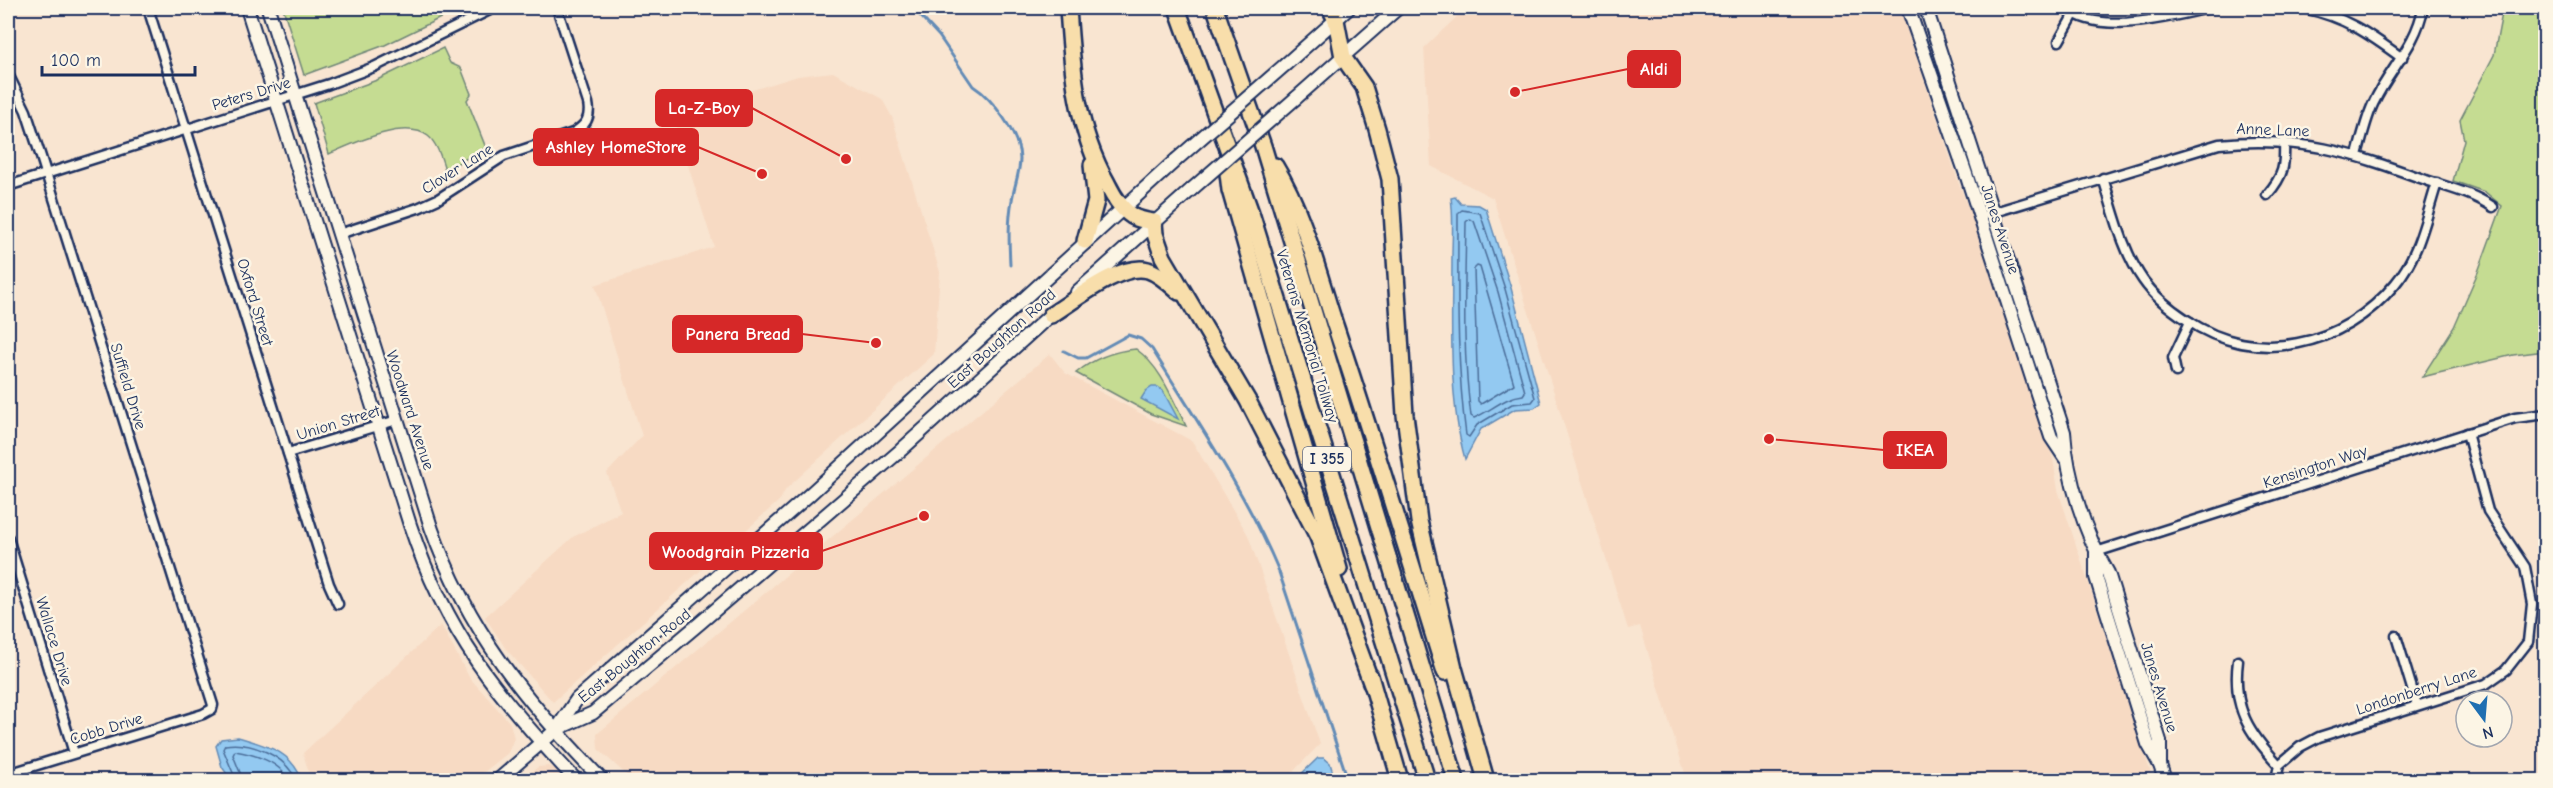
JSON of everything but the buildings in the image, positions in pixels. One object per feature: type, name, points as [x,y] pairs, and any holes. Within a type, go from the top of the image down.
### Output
[{"type":"highway","points":[[1068,8],[1076,102],[1089,147],[1098,168],[1122,208],[1132,216],[1154,222],[1159,248],[1248,401],[1318,537],[1372,685]]},
{"type":"highway","name":"Veterans Memorial Tollway","points":[[1177,8],[1251,213],[1427,780]]},
{"type":"highway","name":"Veterans Memorial Tollway","points":[[1215,8],[1263,146],[1456,780]]},
{"type":"highway","points":[[1333,14],[1343,57],[1364,87],[1390,179],[1405,415],[1419,521],[1454,668],[1486,780]]},
{"type":"highway","points":[[1224,138],[1230,190],[1400,780]]},
{"type":"highway","points":[[1263,146],[1286,184],[1313,258],[1355,384],[1479,780]]},
{"type":"highway","points":[[1086,241],[1096,201],[1089,147]]},
{"type":"highway","points":[[1051,315],[1112,277],[1135,269],[1155,273],[1188,299]]},
{"type":"street","name":"Oxford Street","points":[[148,8],[329,584],[338,604]]},
{"type":"street","points":[[247,8],[421,559],[443,608],[489,681],[541,743],[576,780]]},
{"type":"street","name":"Woodward Avenue","points":[[268,8],[431,527],[455,588],[501,664],[556,730],[602,780]]},
{"type":"street","name":"Peters Drive","points":[[8,186],[364,71],[494,8]]},
{"type":"street","name":"Clover Lane","points":[[339,234],[418,208],[438,199],[504,156],[573,133],[588,121],[590,112],[588,103],[557,8]]},
{"type":"street","name":"East Boughton Road","points":[[556,730],[576,699],[809,495],[1122,208],[1286,64],[1333,14],[1349,8]]},
{"type":"street","name":"East Boughton Road","points":[[556,730],[593,713],[817,523],[1398,8]]},
{"type":"street","name":"Janes Avenue","points":[[1908,8],[2064,432],[2066,459],[2096,552],[2108,573],[2160,741],[2160,765],[2165,780]]},
{"type":"street","name":"Janes Avenue","points":[[1926,8],[1986,215]]},
{"type":"street","points":[[2066,8],[2074,14],[2105,21],[2129,23],[2210,8]]},
{"type":"street","points":[[2303,8],[2330,14],[2369,34],[2402,58]]},
{"type":"street","points":[[2357,155],[2373,104],[2383,84],[2402,58],[2423,8]]},
{"type":"street","points":[[2059,41],[2074,14]]},
{"type":"street","name":"Suffield Drive","points":[[8,75],[26,111],[46,173],[210,696],[212,709]]},
{"type":"street","name":"Anne Lane","points":[[1986,215],[2219,144],[2252,141],[2284,141],[2357,155],[2476,196],[2493,207]]},
{"type":"street","points":[[2267,195],[2278,183],[2285,167],[2284,141]]},
{"type":"street","points":[[2103,178],[2121,234],[2143,280],[2164,304],[2219,338],[2238,343],[2281,345],[2315,339],[2355,321],[2380,302],[2397,283],[2409,264],[2437,183]]},
{"type":"street","points":[[2176,372],[2173,358],[2190,322]]},
{"type":"street","name":"Kensington Way","points":[[2096,552],[2515,418],[2546,414]]},
{"type":"street","name":"Union Street","points":[[288,453],[397,420]]},
{"type":"street","name":"Londonberry Lane","points":[[2279,765],[2300,747],[2319,737],[2494,680],[2506,670],[2528,642],[2532,604],[2528,576],[2520,558],[2488,511],[2467,433]]},
{"type":"street","name":"Wallace Drive","points":[[8,538],[74,753]]},
{"type":"street","points":[[2396,636],[2417,705]]},
{"type":"street","points":[[2238,661],[2235,681],[2243,715],[2256,740],[2279,765],[2276,780]]},
{"type":"street","name":"Cobb Drive","points":[[8,774],[203,714],[212,709]]},
{"type":"street","points":[[498,780],[556,730]]},
{"type":"shaded area","points":[[1466,8],[1900,8],[1959,184],[1992,268],[2053,459],[2058,490],[2153,780],[1687,780],[1640,626],[1628,629],[1493,198],[1431,166],[1424,48]]},
{"type":"shaded area","points":[[833,72],[882,99],[892,117],[940,272],[934,354],[786,489],[780,500],[553,702],[506,649],[485,617],[573,537],[621,512],[607,473],[642,436],[595,285],[714,247],[676,128],[678,120],[685,111],[798,76]]},
{"type":"shaded area","points":[[1050,354],[1065,373],[1192,441],[1248,535],[1320,744],[1285,780],[632,780],[598,749],[597,734]]},
{"type":"shaded area","points":[[441,625],[469,677],[510,723],[514,738],[508,753],[474,780],[311,780],[303,753]]},
{"type":"shaded area","points":[[548,766],[556,769],[568,780],[521,780],[538,767]]},
{"type":"green space","points":[[283,8],[461,8],[385,45],[304,75]]},
{"type":"green space","points":[[2503,8],[2545,8],[2545,351],[2513,355],[2422,377],[2454,327],[2478,272],[2502,206],[2485,192],[2453,181],[2464,140],[2460,120],[2494,55]]},
{"type":"green space","points":[[443,48],[450,63],[461,68],[471,94],[467,100],[486,148],[445,170],[439,151],[431,139],[418,131],[406,130],[378,134],[329,154],[314,103],[377,80]]},
{"type":"green space","points":[[1136,349],[1145,356],[1159,374],[1186,426],[1151,414],[1076,373],[1104,356]]},
{"type":"water","points":[[1455,197],[1461,204],[1479,205],[1486,209],[1511,288],[1541,403],[1534,408],[1515,409],[1481,429],[1465,459],[1456,411],[1452,359],[1453,220],[1451,198]]},
{"type":"water","points":[[1152,387],[1158,387],[1163,391],[1178,419],[1141,399]]},
{"type":"water","points":[[238,737],[268,747],[284,756],[297,770],[302,780],[231,780],[222,767],[216,746],[221,739]]},
{"type":"water","points":[[1318,758],[1324,758],[1330,763],[1335,780],[1295,780]]},
{"type":"waterway","points":[[913,8],[939,36],[973,86],[1004,118],[1019,149],[1019,169],[1010,216],[1010,265]]},
{"type":"waterway","points":[[1064,351],[1078,358],[1086,358],[1128,335],[1141,339],[1152,349],[1219,456],[1265,540],[1278,569],[1348,780]]},
{"type":"place","name":"Aldi","points":[[1515,92]]},
{"type":"place","name":"La-Z-Boy","points":[[846,159]]},
{"type":"place","name":"Ashley HomeStore","points":[[762,174]]},
{"type":"place","name":"Panera Bread","points":[[876,343]]},
{"type":"place","name":"IKEA","points":[[1769,439]]},
{"type":"place","name":"Woodgrain Pizzeria","points":[[924,516]]}]
